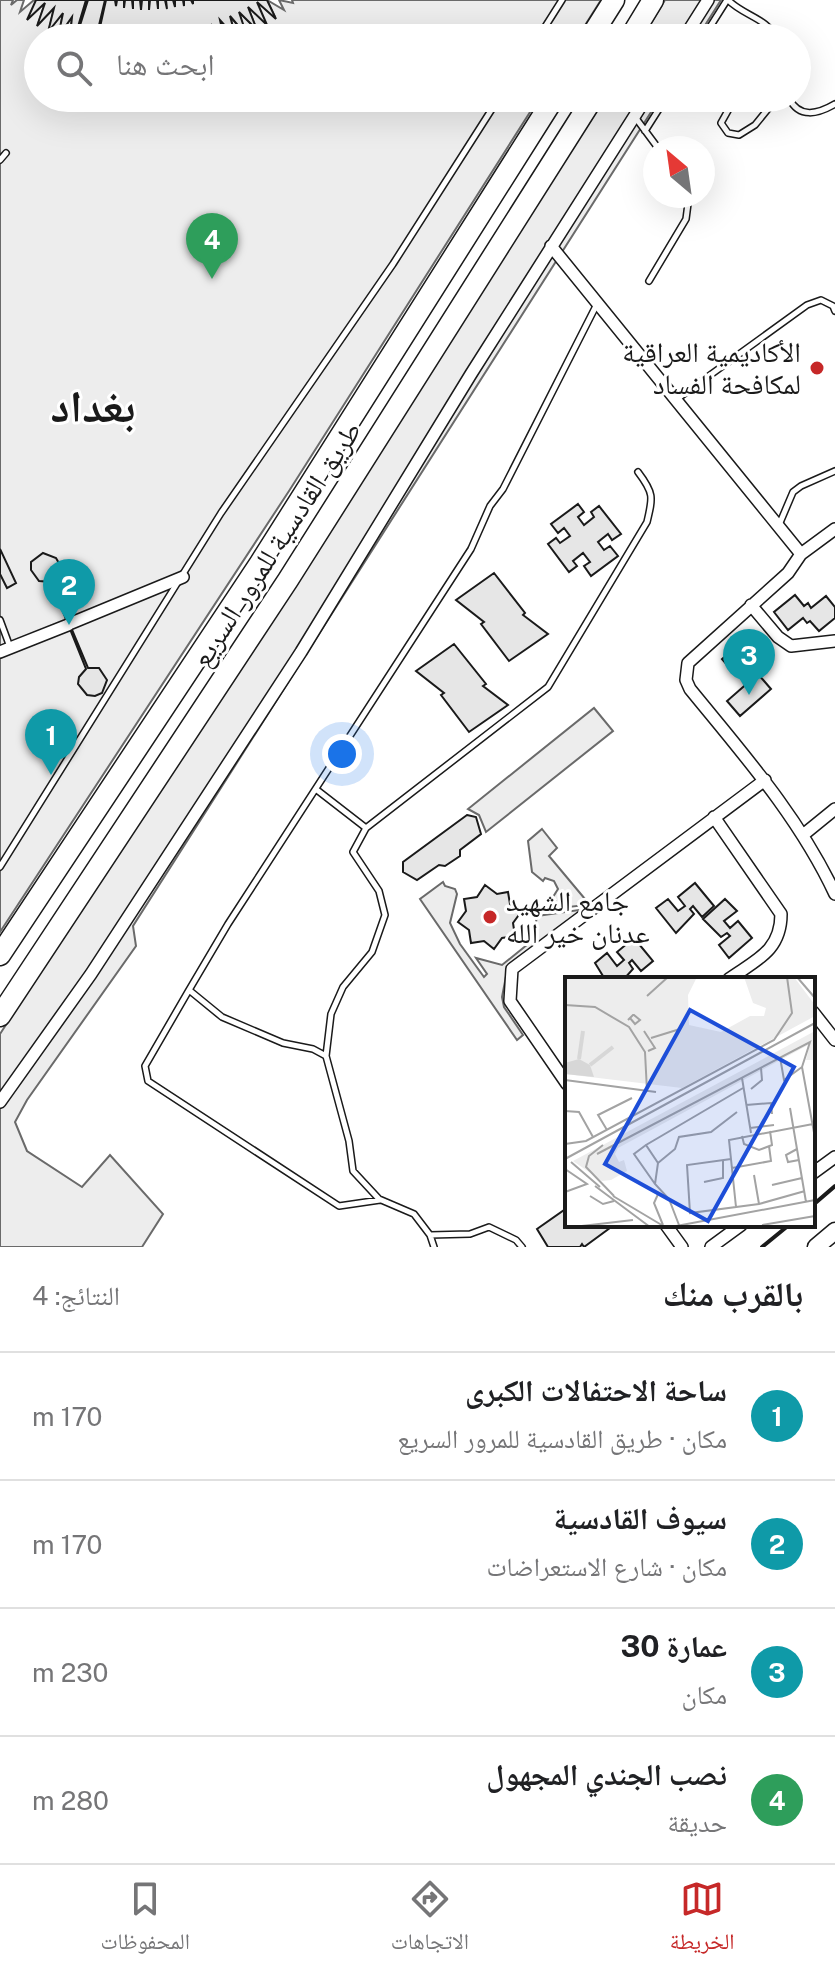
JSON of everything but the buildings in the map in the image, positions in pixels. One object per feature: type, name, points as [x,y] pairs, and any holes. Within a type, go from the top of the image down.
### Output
[{"type":"highway","points":[[599,24],[614,0]]},
{"type":"highway","points":[[638,24],[653,0]]},
{"type":"highway","name":"طريق القادسية للمرور السريع","points":[[0,955],[260,563],[545,112]]},
{"type":"highway","name":"طريق القادسية للمرور السريع","points":[[0,1016],[288,580],[584,112]]},
{"type":"street","points":[[693,24],[708,0]]},
{"type":"street","points":[[0,1102],[91,974],[301,652],[637,112]]},
{"type":"street","points":[[551,246],[801,554]]},
{"type":"street","points":[[835,529],[801,554],[788,573],[688,663],[686,680],[690,689],[765,780],[803,835],[835,894]]},
{"type":"street","points":[[5,650],[183,577]]},
{"type":"street","points":[[751,605],[778,637],[791,646],[835,641]]},
{"type":"street","points":[[565,1081],[510,1001],[512,969],[765,780]]},
{"type":"street","points":[[803,835],[835,809]]},
{"type":"street","points":[[714,817],[781,914],[781,931],[772,949],[732,977]]},
{"type":"street","points":[[815,1015],[835,1040]]},
{"type":"street","points":[[815,1172],[835,1157]]},
{"type":"street","points":[[667,1227],[682,1247]]},
{"type":"street","points":[[711,1247],[738,1227]]},
{"type":"street","points":[[816,1247],[835,1231]]},
{"type":"lane","points":[[547,24],[562,0]]},
{"type":"lane","points":[[712,24],[728,0],[736,8],[766,24]]},
{"type":"lane","points":[[803,112],[818,113],[835,104]]},
{"type":"lane","points":[[0,867],[221,513],[393,264],[490,112]]},
{"type":"lane","points":[[645,131],[657,112]]},
{"type":"lane","points":[[727,112],[721,123],[728,133],[739,135],[755,125],[766,112]]},
{"type":"lane","points":[[634,116],[649,136]]},
{"type":"lane","points":[[0,160],[6,153]]},
{"type":"lane","points":[[649,281],[686,219],[687,208]]},
{"type":"lane","points":[[676,400],[807,305],[821,300],[833,306],[835,311]]},
{"type":"lane","points":[[380,1200],[339,1206],[148,1081],[145,1066],[228,924],[471,549],[490,506],[503,489],[597,303]]},
{"type":"lane","points":[[778,526],[793,492],[835,471]]},
{"type":"lane","points":[[434,1247],[430,1235],[414,1214],[380,1200],[353,1171],[349,1141],[326,1056],[331,1014],[343,987],[372,952],[385,915],[379,891],[353,852],[366,828],[548,687],[647,522],[653,498],[649,486],[638,472]]},
{"type":"lane","points":[[0,620],[5,650]]},
{"type":"lane","points":[[317,790],[366,828]]},
{"type":"lane","points":[[189,990],[222,1017],[283,1043],[313,1049],[326,1056]]},
{"type":"lane","points":[[430,1235],[470,1234],[489,1227],[516,1240],[522,1247]]},
{"type":"shaded area","points":[[0,0],[13,0],[11,5],[17,0],[24,0],[20,12],[34,0],[45,3],[38,24],[24,24],[24,112],[530,112],[289,491],[0,932]]},
{"type":"shaded area","points":[[267,0],[284,10],[279,0],[293,3],[292,0],[601,0],[586,24],[254,24],[248,7],[257,2],[275,17]]},
{"type":"shaded area","points":[[665,0],[721,0],[706,24],[650,24]]},
{"type":"shaded area","points":[[54,8],[50,24],[38,24]]},
{"type":"shaded area","points":[[239,12],[252,24],[242,24]]},
{"type":"shaded area","points":[[596,112],[651,112],[133,926],[136,946],[27,1100],[15,1122],[27,1151],[82,1187],[110,1155],[163,1214],[142,1247],[0,1247],[0,1034]]},
{"type":"shaded area","points":[[594,708],[613,731],[486,832],[479,815],[468,809]]},
{"type":"shaded area","points":[[542,829],[557,848],[549,856],[585,899],[586,905],[560,908],[553,897],[558,889],[554,881],[545,878],[543,881],[532,872],[528,841]]},
{"type":"shaded area","points":[[443,882],[445,886],[455,889],[457,894],[450,923],[460,944],[484,977],[487,974],[476,958],[502,965],[533,940],[537,916],[579,910],[582,914],[507,971],[502,997],[504,1007],[523,1035],[517,1040],[420,899]]},
{"type":"wall","points":[[815,1203],[835,1186]]},
{"type":"wall","points":[[762,1247],[787,1227]]},
{"type":"place","name":"نصب الجندي المجهول","points":[[212,279]]},
{"type":"place","name":"الأكاديمية العراقية لمكافحة الفساد","points":[[817,368]]},
{"type":"place","name":"سيوف القادسية","points":[[69,625]]},
{"type":"place","name":"عمارة 30","points":[[749,695]]},
{"type":"place","name":"ساحة الاحتفالات الكبرى","points":[[51,775]]},
{"type":"place","name":"جامع الشهيد عدنان خير الله","points":[[490,917]]},
{"type":"district","name":"بغداد","points":[[93,407]]}]
